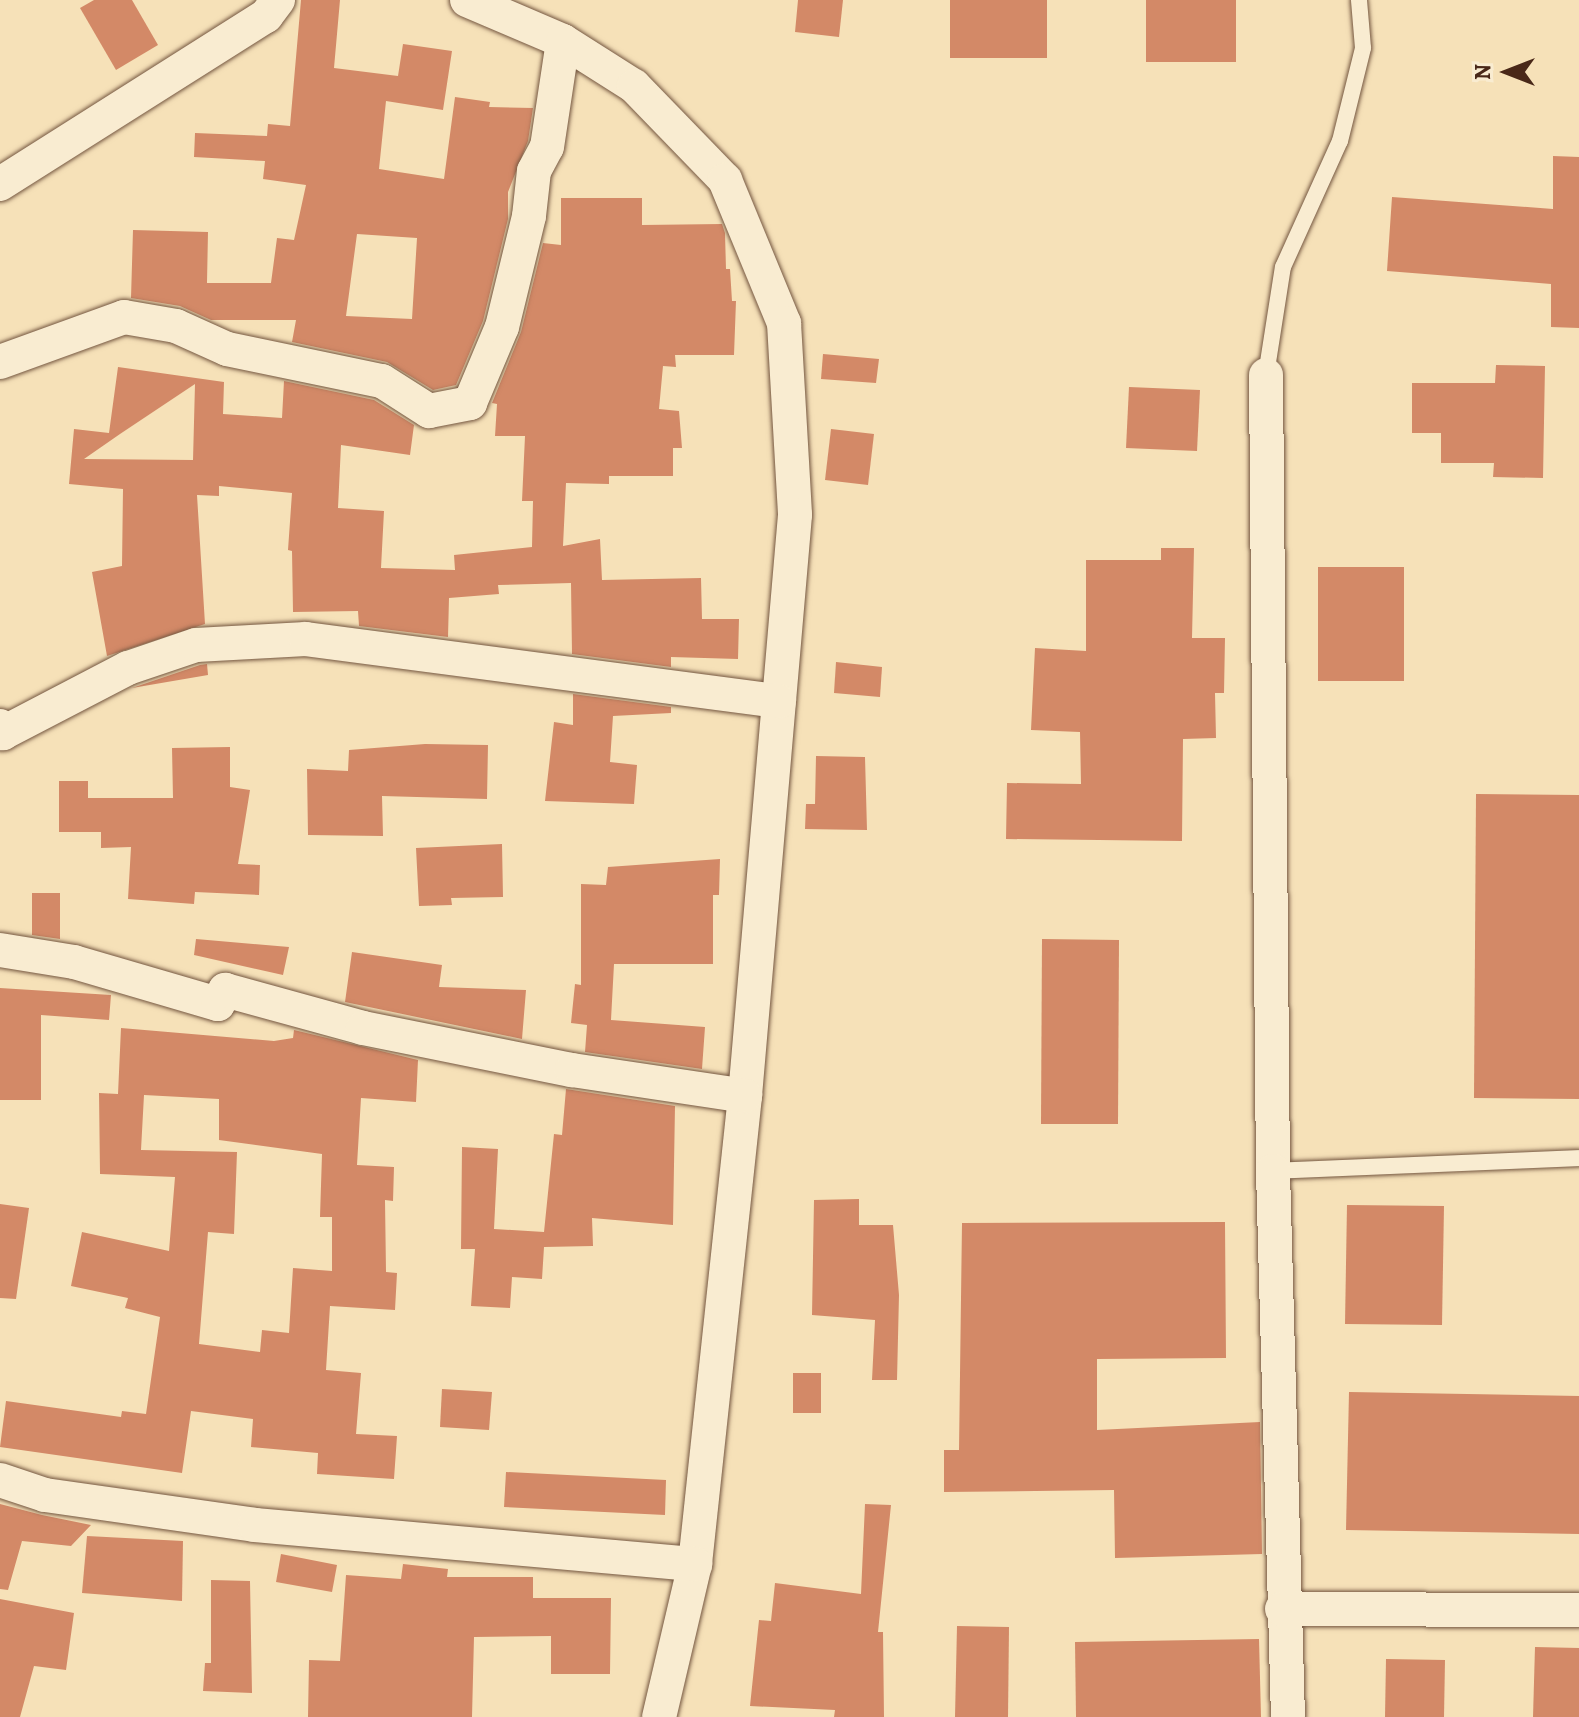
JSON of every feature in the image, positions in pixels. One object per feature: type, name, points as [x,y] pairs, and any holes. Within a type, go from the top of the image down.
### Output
[{"type":"street","points":[[0,184],[266,16],[278,0]]},
{"type":"street","points":[[467,0],[563,41],[634,86],[725,180],[784,323],[795,515],[745,1096],[695,1564],[659,1717]]},
{"type":"street","points":[[0,362],[124,317],[176,326],[227,349],[382,381],[429,411],[470,403],[502,327],[529,216],[534,171],[547,147],[563,41]]},
{"type":"street","points":[[1266,375],[1273,1171],[1282,1609],[1288,1717]]},
{"type":"street","points":[[0,726],[3,733],[128,668],[196,645],[306,639],[779,701]]},
{"type":"street","points":[[0,950],[74,962],[218,1004],[225,990],[363,1028],[572,1070],[745,1096]]},
{"type":"street","points":[[0,1480],[45,1495],[255,1525],[695,1564]]},
{"type":"street","points":[[1282,1609],[1579,1610]]},
{"type":"lane","points":[[1266,375],[1283,267],[1340,141],[1363,48],[1359,0]]},
{"type":"lane","points":[[1273,1171],[1579,1158]]},
{"type":"building","points":[[94,0],[132,0],[158,45],[116,70],[80,8]]},
{"type":"building","points":[[301,0],[340,0],[334,68],[398,76],[403,44],[452,51],[443,110],[386,101],[379,169],[444,179],[455,97],[490,102],[489,107],[533,108],[528,141],[508,192],[508,219],[483,321],[456,385],[433,390],[387,362],[292,342],[296,320],[211,320],[180,306],[131,298],[133,230],[208,232],[207,283],[271,283],[277,238],[294,240],[306,185],[263,179],[265,161],[194,157],[195,133],[267,136],[268,124],[290,126]],"holes":[[[357,234],[417,238],[412,319],[346,316]]]},
{"type":"building","points":[[798,0],[843,0],[839,37],[795,32]]},
{"type":"building","points":[[950,0],[1047,0],[1047,58],[950,58]]},
{"type":"building","points":[[1146,0],[1236,0],[1236,62],[1146,62]]},
{"type":"building","points":[[1553,156],[1579,157],[1579,328],[1551,327],[1551,284],[1387,271],[1392,197],[1553,209]]},
{"type":"building","points":[[561,198],[642,198],[642,225],[722,224],[726,269],[730,269],[732,301],[736,301],[734,355],[675,355],[676,367],[663,366],[659,409],[679,411],[682,448],[673,448],[673,476],[609,476],[609,484],[566,483],[563,546],[600,539],[602,580],[701,578],[702,619],[739,619],[738,659],[671,657],[671,667],[572,654],[571,583],[498,585],[499,594],[449,598],[448,637],[359,626],[358,611],[293,612],[292,551],[288,550],[292,493],[219,486],[219,496],[197,495],[205,624],[107,656],[92,572],[122,566],[123,489],[69,484],[74,429],[109,433],[118,367],[224,382],[223,414],[282,418],[284,381],[374,400],[414,425],[410,455],[341,445],[338,508],[384,511],[381,568],[455,570],[454,555],[532,547],[533,501],[522,501],[525,436],[495,436],[497,404],[492,403],[521,332],[543,243],[561,245]],"holes":[[[195,384],[193,460],[84,459]]]},
{"type":"building","points":[[823,354],[879,359],[876,383],[821,379]]},
{"type":"building","points":[[1496,365],[1545,366],[1543,478],[1493,477],[1494,463],[1441,463],[1441,433],[1412,433],[1412,383],[1495,383]]},
{"type":"building","points":[[1129,387],[1200,390],[1197,451],[1126,448]]},
{"type":"building","points":[[831,429],[874,434],[868,485],[825,480]]},
{"type":"building","points":[[1161,548],[1194,548],[1192,638],[1225,638],[1224,693],[1215,693],[1216,738],[1183,739],[1182,841],[1006,839],[1007,783],[1081,784],[1080,732],[1031,730],[1035,648],[1086,651],[1086,560],[1161,560]]},
{"type":"building","points":[[1318,567],[1404,567],[1404,681],[1318,681]]},
{"type":"building","points":[[836,662],[882,667],[880,697],[834,693]]},
{"type":"building","points":[[207,664],[208,675],[132,688],[200,665]]},
{"type":"building","points":[[573,694],[671,707],[671,713],[613,716],[610,762],[637,765],[634,804],[545,801],[554,722],[573,725]]},
{"type":"building","points":[[425,744],[488,745],[487,799],[382,796],[383,836],[308,835],[307,769],[348,771],[349,750]]},
{"type":"building","points":[[230,747],[230,787],[250,790],[238,864],[260,865],[259,895],[195,892],[194,904],[128,899],[131,847],[101,848],[101,832],[59,832],[59,781],[88,781],[88,798],[173,798],[172,748]]},
{"type":"building","points":[[816,756],[865,757],[867,830],[805,829],[806,804],[815,804]]},
{"type":"building","points":[[1476,794],[1579,795],[1579,1099],[1474,1098]]},
{"type":"building","points":[[502,844],[503,897],[451,898],[452,905],[419,906],[416,848]]},
{"type":"building","points":[[720,859],[719,895],[713,895],[713,964],[614,964],[611,1020],[705,1027],[702,1069],[585,1052],[587,1025],[571,1023],[575,984],[581,985],[581,884],[606,885],[608,867]]},
{"type":"building","points":[[32,893],[60,893],[60,939],[32,935]]},
{"type":"building","points":[[196,939],[289,947],[283,975],[194,955]]},
{"type":"building","points":[[1042,939],[1119,940],[1118,1124],[1041,1124]]},
{"type":"building","points":[[352,952],[442,965],[439,987],[526,990],[522,1039],[345,1002]]},
{"type":"building","points":[[0,988],[111,995],[109,1020],[41,1015],[41,1100],[0,1100]]},
{"type":"building","points":[[121,1028],[274,1041],[293,1038],[294,1030],[418,1060],[416,1102],[361,1098],[357,1165],[394,1167],[393,1201],[385,1200],[386,1272],[397,1273],[395,1310],[330,1306],[326,1370],[361,1373],[356,1434],[397,1436],[394,1479],[317,1474],[318,1453],[251,1447],[253,1419],[191,1411],[182,1473],[0,1447],[6,1401],[121,1417],[122,1411],[146,1414],[160,1317],[125,1308],[128,1298],[71,1286],[82,1232],[169,1251],[175,1177],[100,1174],[99,1093],[118,1094]],"holes":[[[144,1095],[219,1099],[219,1140],[322,1154],[320,1217],[332,1217],[332,1271],[293,1268],[289,1333],[262,1330],[260,1352],[199,1344],[208,1232],[234,1234],[237,1152],[141,1150]]]},
{"type":"building","points":[[566,1089],[675,1106],[673,1225],[592,1218],[593,1246],[544,1247],[542,1279],[512,1277],[510,1308],[471,1306],[475,1249],[461,1249],[462,1147],[498,1149],[494,1229],[544,1232],[554,1134],[562,1135]]},
{"type":"building","points":[[859,1199],[859,1225],[893,1225],[899,1295],[897,1380],[872,1380],[875,1320],[812,1315],[814,1200]]},
{"type":"building","points":[[0,1204],[29,1208],[16,1299],[0,1298]]},
{"type":"building","points":[[1347,1205],[1444,1206],[1442,1325],[1345,1324]]},
{"type":"building","points":[[1225,1222],[1226,1358],[1097,1359],[1097,1430],[1260,1422],[1262,1554],[1115,1558],[1114,1490],[944,1492],[944,1450],[959,1450],[962,1223]]},
{"type":"building","points":[[793,1373],[821,1373],[821,1413],[793,1413]]},
{"type":"building","points":[[442,1389],[492,1392],[489,1430],[440,1427]]},
{"type":"building","points":[[1349,1392],[1579,1396],[1579,1534],[1346,1530]]},
{"type":"building","points":[[506,1472],[666,1480],[665,1515],[504,1507]]},
{"type":"building","points":[[0,1504],[91,1525],[71,1546],[22,1541],[8,1590],[0,1589]]},
{"type":"building","points":[[865,1504],[891,1505],[878,1632],[883,1632],[884,1717],[834,1717],[835,1710],[750,1706],[759,1620],[771,1621],[775,1583],[861,1594]]},
{"type":"building","points":[[87,1536],[183,1541],[182,1601],[82,1593]]},
{"type":"building","points":[[281,1554],[337,1565],[332,1592],[276,1582]]},
{"type":"building","points":[[403,1564],[448,1569],[447,1577],[533,1577],[533,1598],[611,1598],[610,1674],[551,1674],[551,1636],[474,1637],[472,1717],[308,1717],[309,1660],[340,1661],[346,1575],[401,1579]]},
{"type":"building","points":[[211,1580],[250,1581],[252,1693],[203,1691],[205,1663],[211,1663]]},
{"type":"building","points":[[0,1599],[74,1613],[66,1670],[34,1666],[20,1717],[0,1717]]},
{"type":"building","points":[[957,1626],[1009,1627],[1008,1717],[955,1717]]},
{"type":"building","points":[[1259,1639],[1261,1717],[1076,1717],[1075,1642]]},
{"type":"building","points":[[1535,1647],[1579,1648],[1579,1717],[1533,1717]]},
{"type":"building","points":[[1386,1659],[1445,1660],[1444,1717],[1385,1717]]}]
